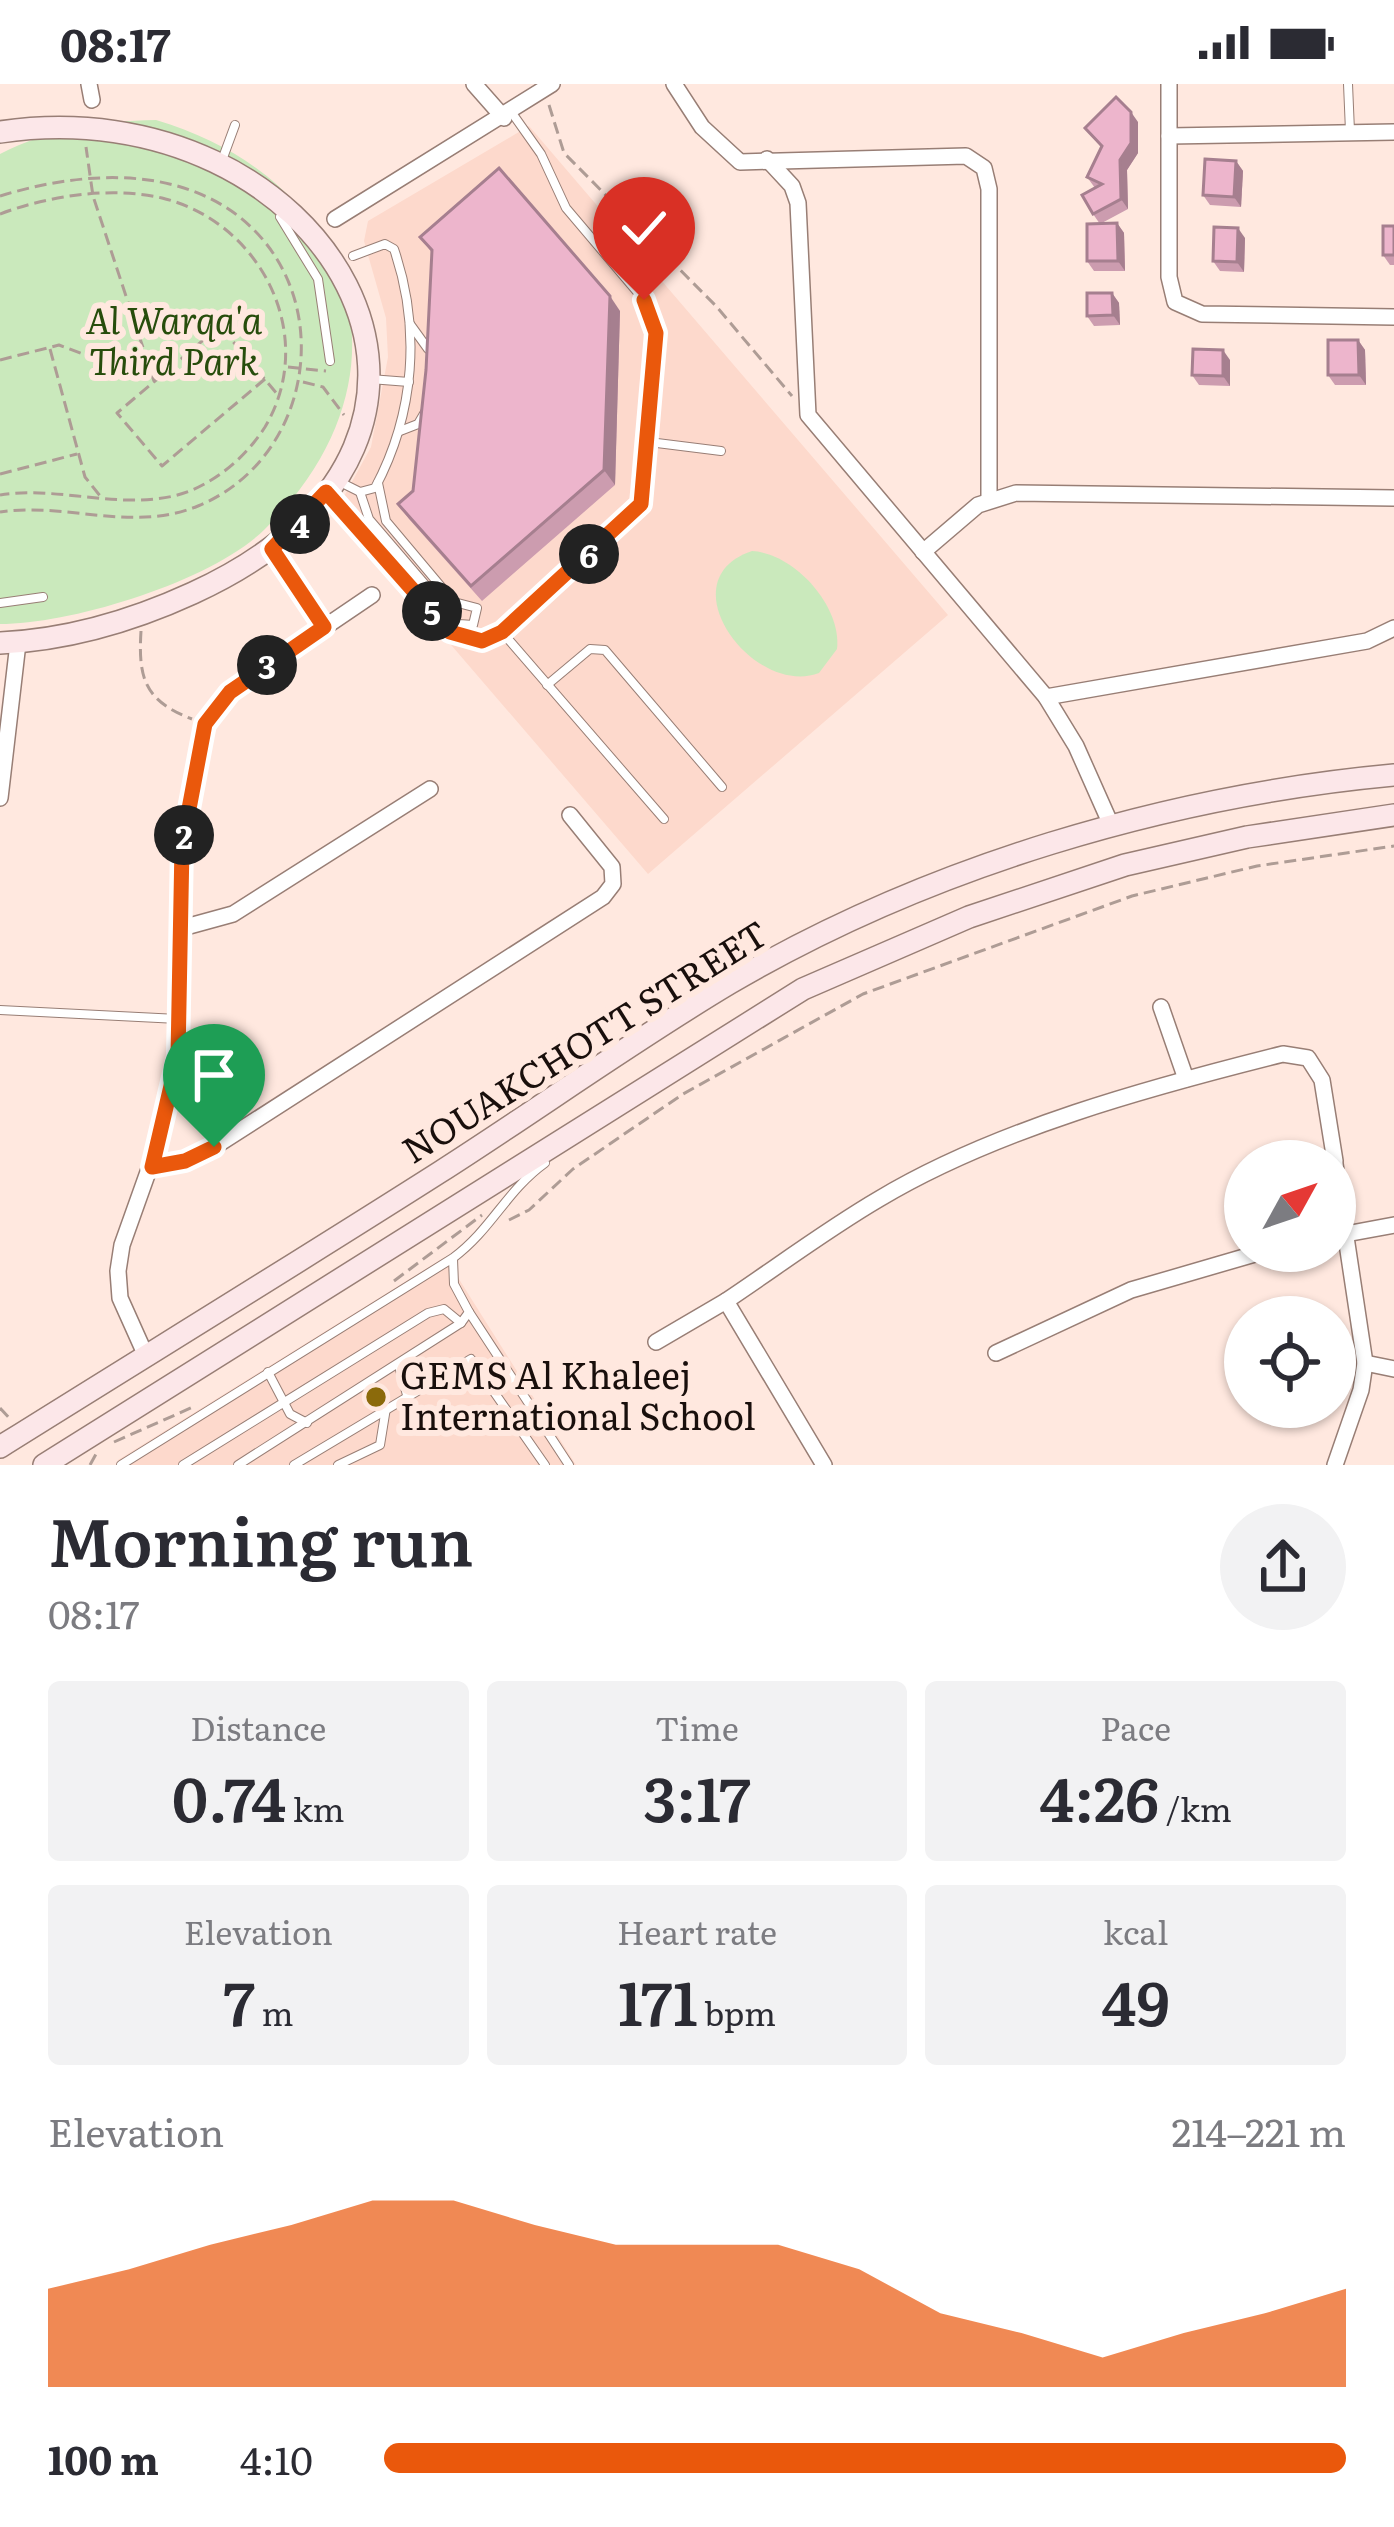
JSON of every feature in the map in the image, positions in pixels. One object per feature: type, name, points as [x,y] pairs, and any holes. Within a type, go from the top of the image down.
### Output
[{"type":"street","points":[[474,84],[508,115]]},
{"type":"street","points":[[674,84],[740,162],[966,156],[984,167],[989,499]]},
{"type":"street","points":[[1168,84],[1169,286],[1175,302],[1202,314],[1394,317]]},
{"type":"street","points":[[335,219],[546,89]]},
{"type":"street","points":[[0,132],[78,99],[121,98]]},
{"type":"street","points":[[208,113],[258,140]]},
{"type":"street","points":[[1169,136],[1394,132]]},
{"type":"street","points":[[767,159],[792,186],[798,203],[808,415],[1046,697],[1083,758],[1112,827]]},
{"type":"street","points":[[0,798],[9,643],[61,637],[142,613],[209,586],[272,549],[330,486],[360,422],[368,379],[369,316],[353,256],[319,196]]},
{"type":"street","points":[[923,553],[989,499],[1016,493],[1394,498]]},
{"type":"street","points":[[146,1356],[120,1298],[118,1271],[122,1245],[152,1167],[172,1094],[182,1019],[182,846],[205,724],[230,692],[372,595]]},
{"type":"street","points":[[1046,697],[1367,641],[1394,628]]},
{"type":"street","name":"NOUAKCHOTT STREET","points":[[0,1447],[411,1190],[648,1034],[788,952],[954,880],[1112,827],[1237,796],[1394,775]]},
{"type":"street","points":[[182,928],[233,914],[430,789]]},
{"type":"street","points":[[152,1167],[185,1161],[214,1147],[603,897],[613,884],[612,867],[570,815]]},
{"type":"street","name":"NOUAKCHOTT STREET","points":[[44,1465],[762,1011],[901,944],[1125,865],[1247,837],[1394,815]]},
{"type":"street","points":[[1161,1007],[1186,1079]]},
{"type":"street","points":[[656,1342],[881,1198],[1028,1133],[1186,1079],[1283,1054],[1308,1058],[1322,1080],[1332,1140]]},
{"type":"street","points":[[314,1295],[300,1294],[296,1278],[395,1208],[411,1190]]},
{"type":"street","points":[[1356,1232],[1394,1225]]},
{"type":"street","points":[[995,1353],[1114,1297],[1224,1263]]},
{"type":"street","points":[[1335,1465],[1361,1390],[1364,1363],[1348,1272]]},
{"type":"street","points":[[726,1300],[824,1465]]},
{"type":"street","points":[[1364,1363],[1394,1369]]},
{"type":"lane","points":[[1348,84],[1350,133]]},
{"type":"lane","points":[[330,486],[450,632],[482,641],[502,632],[635,512],[645,494],[656,333],[650,310],[566,208],[541,154],[508,115]]},
{"type":"lane","points":[[235,125],[222,153],[222,166],[274,209],[306,254],[325,306],[330,361]]},
{"type":"lane","points":[[353,256],[385,244],[394,249],[410,324],[409,382],[399,432],[378,483],[386,521],[452,600],[477,608],[472,625],[459,624],[369,519],[360,492]]},
{"type":"lane","points":[[410,324],[427,340],[428,371]]},
{"type":"lane","points":[[368,379],[409,382]]},
{"type":"lane","points":[[399,432],[422,419],[427,390]]},
{"type":"lane","points":[[649,442],[721,451]]},
{"type":"lane","points":[[330,486],[360,492],[378,483]]},
{"type":"lane","points":[[0,603],[43,597]]},
{"type":"lane","points":[[502,632],[664,819]]},
{"type":"lane","points":[[547,685],[590,649],[605,650],[722,787]]},
{"type":"lane","points":[[0,1010],[182,1019]]},
{"type":"lane","points":[[126,1464],[453,1258],[484,1234],[526,1177],[749,1027],[762,1011]]},
{"type":"lane","points":[[453,1258],[452,1276],[469,1312],[569,1465]]},
{"type":"lane","points":[[184,1465],[433,1310],[449,1311],[460,1323]]},
{"type":"lane","points":[[238,1465],[398,1365],[469,1312]]},
{"type":"lane","points":[[294,1465],[460,1362],[477,1362],[544,1465]]},
{"type":"lane","points":[[398,1365],[407,1394]]},
{"type":"lane","points":[[268,1372],[290,1414],[307,1423]]},
{"type":"lane","points":[[338,1465],[380,1445],[386,1408]]},
{"type":"path","points":[[546,89],[564,154],[716,306],[808,415]]},
{"type":"path","points":[[86,142],[92,196],[154,381]]},
{"type":"path","points":[[0,196],[91,178],[164,183],[237,215],[283,271],[302,336],[301,381],[286,424],[258,466],[196,507],[147,519],[53,508],[0,512]]},
{"type":"path","points":[[0,214],[33,203],[92,196],[162,198],[226,229],[268,278],[284,321],[286,367],[279,396],[245,454],[210,481],[146,501],[55,491],[0,495]]},
{"type":"path","points":[[265,379],[162,466],[117,413],[220,326],[265,379],[279,396]]},
{"type":"path","points":[[0,360],[49,347],[76,348],[154,381]]},
{"type":"path","points":[[49,347],[85,477],[101,497]]},
{"type":"path","points":[[286,367],[329,371],[330,361]]},
{"type":"path","points":[[301,381],[323,387],[344,416],[360,422]]},
{"type":"path","points":[[0,474],[79,453]]},
{"type":"path","points":[[272,549],[324,627]]},
{"type":"path","points":[[142,613],[144,686],[161,706],[205,724]]},
{"type":"path","points":[[386,1286],[474,1217],[519,1217],[584,1160],[683,1094],[863,994],[1132,896],[1257,866],[1394,846]]},
{"type":"path","points":[[90,1465],[102,1448],[199,1403]]},
{"type":"shaded area","points":[[529,126],[948,615],[648,874],[336,511],[371,447],[388,357],[386,318],[364,241],[368,221]]},
{"type":"shaded area","name":"GEMS Al Khaleej International School","points":[[445,1257],[576,1465],[121,1465],[118,1460]]},
{"type":"green space","name":"Al Warqa'a Third Park","points":[[156,120],[225,149],[280,188],[321,236],[345,290],[352,349],[342,409],[313,470],[265,529],[242,548],[177,582],[102,608],[0,624],[0,154],[76,128]]},
{"type":"green space","points":[[752,551],[784,561],[799,572],[832,616],[837,649],[819,673],[794,676],[769,669],[728,632],[718,609],[717,586],[727,566]]},
{"type":"building","points":[[1116,97],[1131,112],[1131,143],[1120,160],[1121,199],[1093,214],[1082,195],[1102,184],[1087,177],[1102,146],[1085,128]]},
{"type":"building","points":[[1205,159],[1236,161],[1234,197],[1203,195]]},
{"type":"building","points":[[499,168],[610,296],[604,470],[471,586],[398,504],[413,491],[426,370],[432,250],[420,237]]},
{"type":"building","points":[[1117,223],[1118,261],[1087,261],[1087,224]]},
{"type":"building","points":[[1383,226],[1394,226],[1394,255],[1383,255]]},
{"type":"building","points":[[1214,227],[1238,228],[1237,262],[1213,261]]},
{"type":"building","points":[[1087,293],[1112,293],[1113,315],[1087,316]]},
{"type":"building","points":[[1328,340],[1358,340],[1359,375],[1328,375]]},
{"type":"building","points":[[1193,349],[1223,350],[1223,376],[1192,375]]},
{"type":"place","name":"GEMS Al Khaleej International School","points":[[376,1397]]},
{"type":"route","points":[[214,1147],[185,1161],[152,1167],[178,1056],[182,846],[205,724],[230,692],[324,627],[272,549],[326,492],[450,632],[482,641],[502,632],[641,504],[656,333],[644,300]]}]
